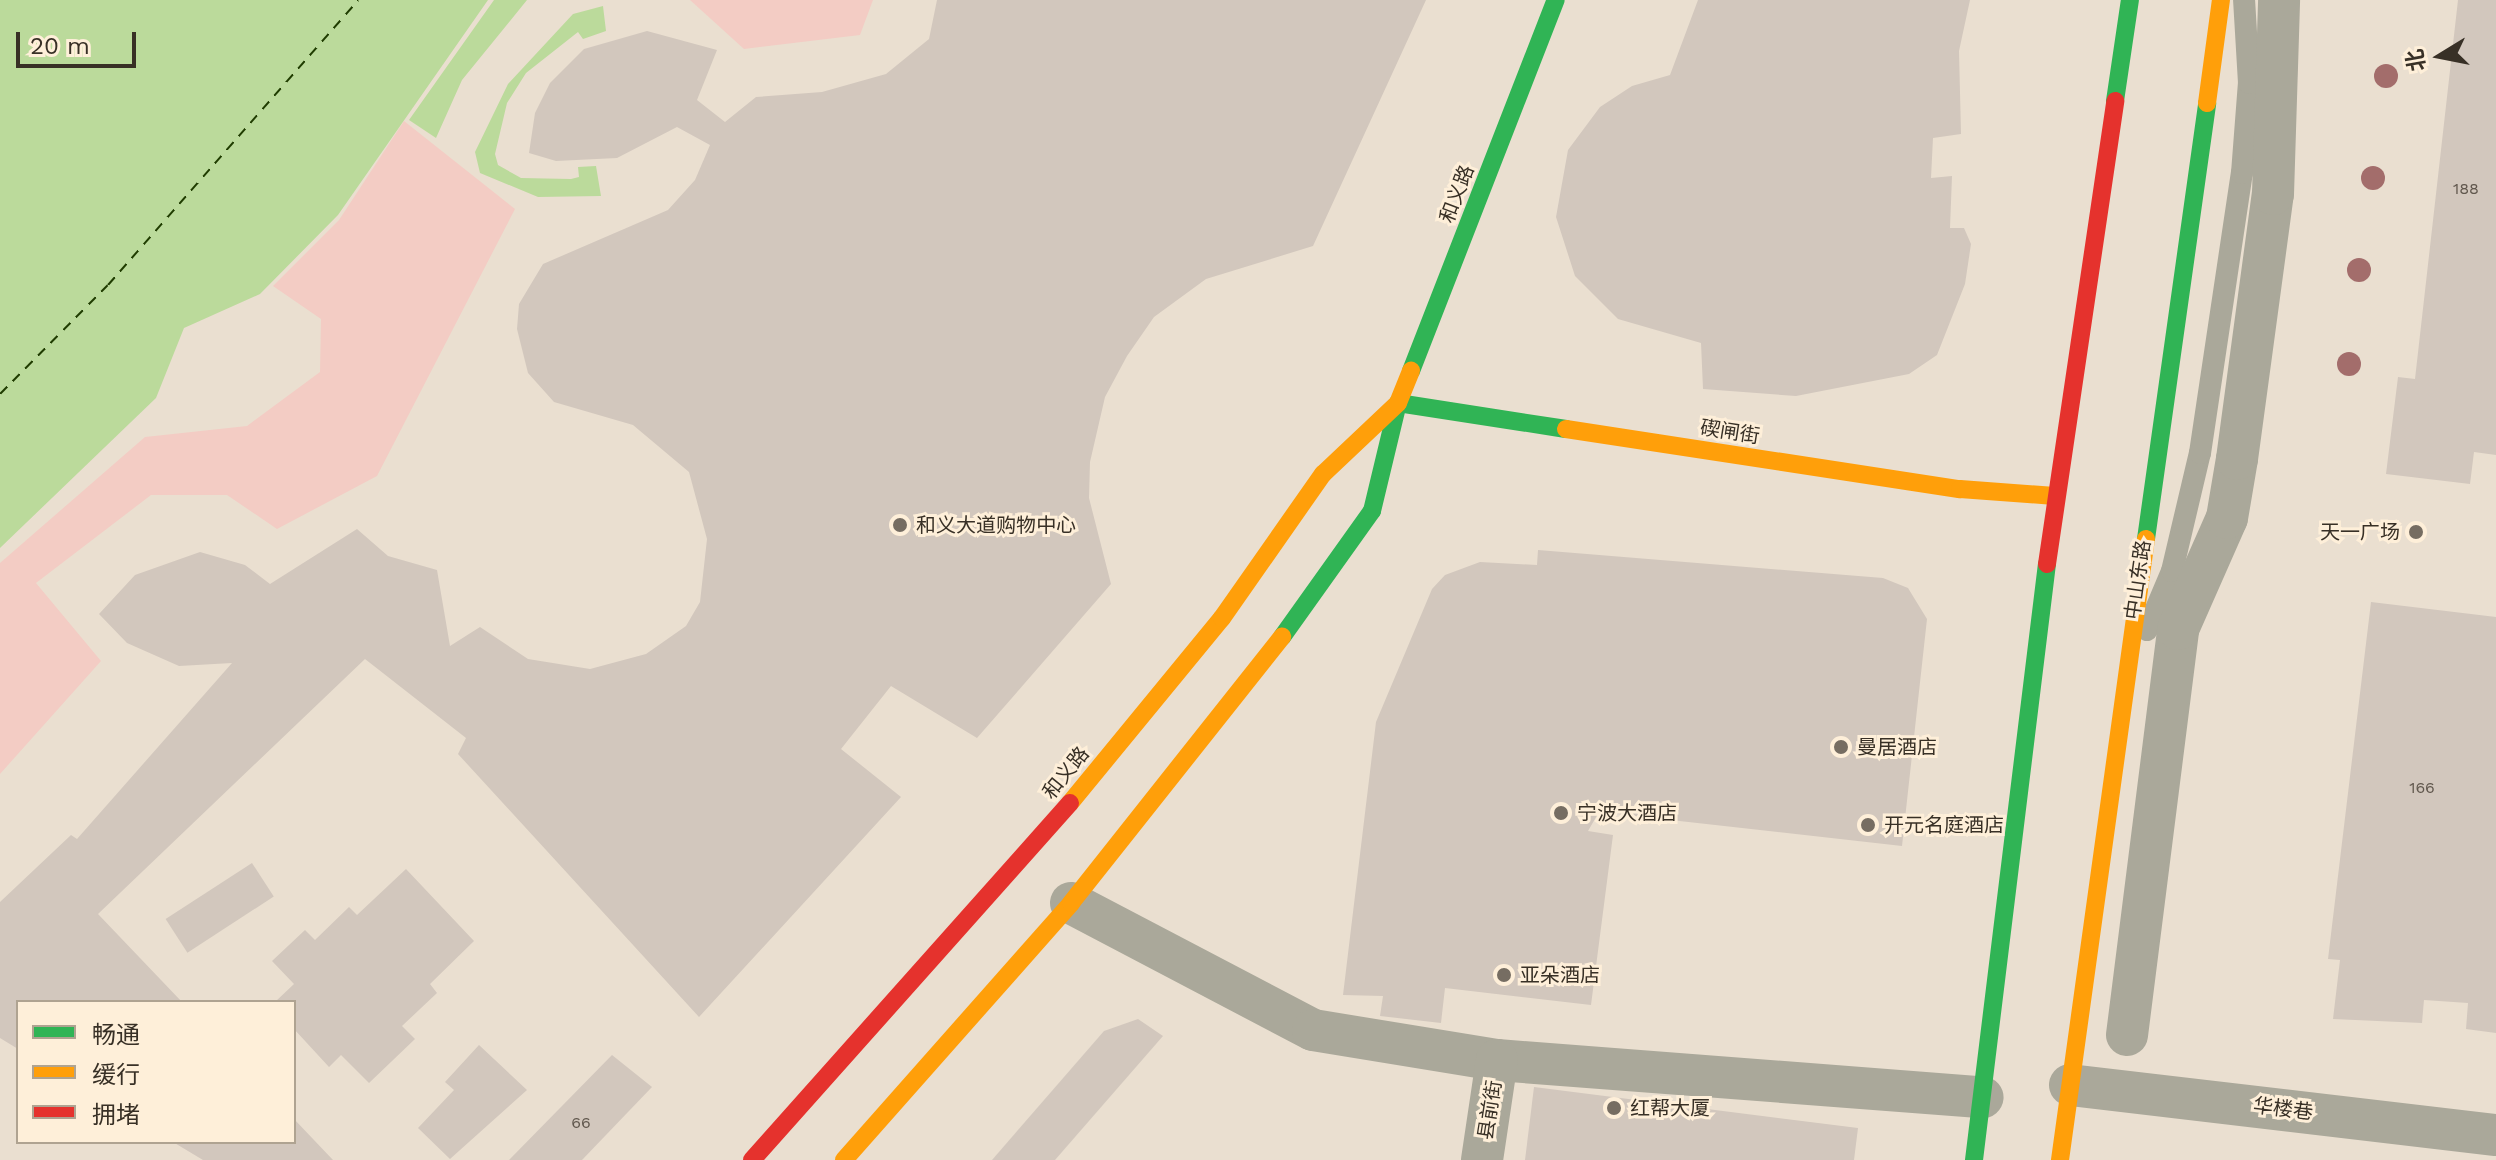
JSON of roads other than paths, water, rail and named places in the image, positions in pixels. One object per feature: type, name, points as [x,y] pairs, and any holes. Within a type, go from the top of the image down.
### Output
[{"type":"main road","name":"和义路","points":[[844,1160],[1071,903],[1269,655],[1372,511],[1398,403],[1556,0]]},
{"type":"main road","points":[[1974,1160],[2055,496],[2130,0]]},
{"type":"main road","name":"中山东路","points":[[2060,1160],[2125,674],[2221,0]]},
{"type":"main road","name":"和义路","points":[[752,1160],[1024,859],[1222,618],[1323,474],[1398,403]]},
{"type":"main road","name":"碶闸街","points":[[1398,403],[1960,489],[2055,496]]},
{"type":"street","points":[[2127,1035],[2178,629],[2227,518],[2237,459],[2273,194],[2279,0]]},
{"type":"street","points":[[1071,903],[1313,1030],[1497,1060],[1983,1097]]},
{"type":"street","name":"县前街","points":[[1482,1160],[1497,1060]]},
{"type":"street","name":"华楼巷","points":[[2070,1085],[2496,1135]]},
{"type":"lane","points":[[2125,674],[2172,571],[2196,480],[2242,173],[2249,83],[2244,0]]},
{"type":"place","name":"和义大道购物中心","points":[[900,525]]},
{"type":"place","name":"天一广场","points":[[2416,532]]},
{"type":"place","name":"曼居酒店","points":[[1841,747]]},
{"type":"place","name":"宁波大酒店","points":[[1561,813]]},
{"type":"place","name":"开元名庭酒店","points":[[1868,825]]},
{"type":"place","name":"亚朵酒店","points":[[1504,975]]},
{"type":"place","name":"红帮大厦","points":[[1614,1108]]}]
